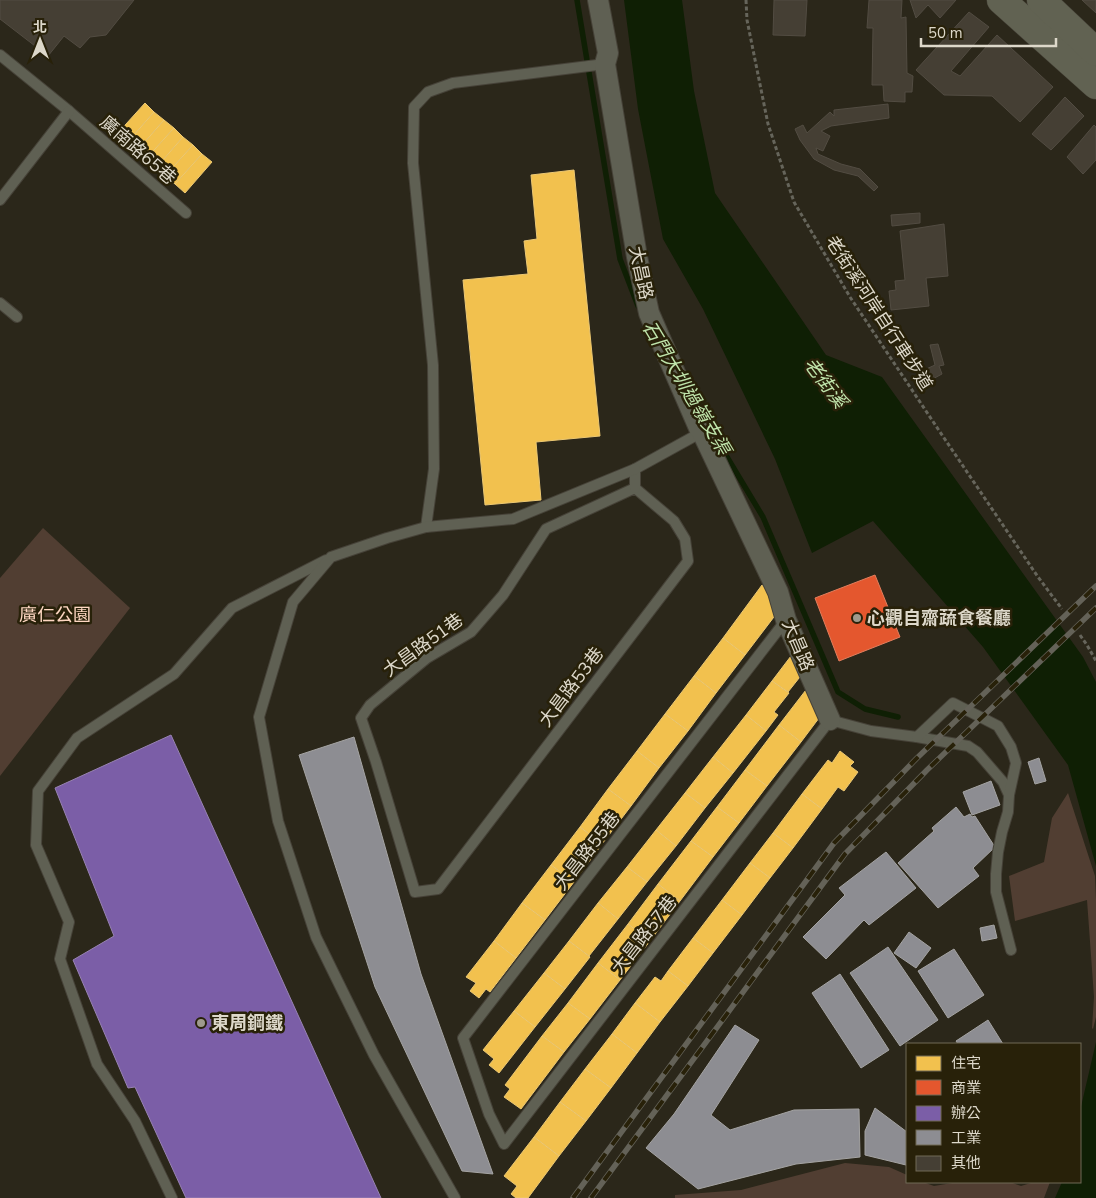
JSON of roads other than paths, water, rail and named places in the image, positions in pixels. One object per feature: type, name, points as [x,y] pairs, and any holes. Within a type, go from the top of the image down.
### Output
[{"type":"main road","points":[[1001,0],[1096,85]]},
{"type":"main road","points":[[1041,0],[1096,52]]},
{"type":"street","points":[[598,0],[607,59]]},
{"type":"street","name":"大昌路","points":[[607,59],[615,62],[647,253],[662,312],[702,427],[702,432],[778,592],[786,620],[830,720]]},
{"type":"lane","name":"廣南路65巷","points":[[0,55],[69,111],[186,213]]},
{"type":"lane","points":[[426,527],[434,469],[433,365],[413,163],[414,107],[428,92],[453,82],[607,59]]},
{"type":"lane","points":[[0,200],[69,111]]},
{"type":"lane","points":[[0,303],[17,317]]},
{"type":"lane","points":[[172,1198],[135,1121],[97,1064],[60,959],[69,922],[36,845],[38,791],[77,738],[174,674],[232,608],[331,557],[387,538],[426,527],[514,519],[635,470],[702,432]]},
{"type":"lane","points":[[635,470],[635,488]]},
{"type":"lane","name":"大昌路51巷","points":[[415,892],[361,718],[370,705],[427,658],[471,632],[503,595],[546,529],[635,488]]},
{"type":"lane","name":"大昌路53巷","points":[[415,892],[438,889],[688,561],[685,539],[674,521],[635,488]]},
{"type":"lane","points":[[331,557],[294,602],[259,717],[278,821],[316,937],[374,1055],[455,1198]]},
{"type":"lane","name":"大昌路55巷","points":[[489,1114],[463,1038],[786,620]]},
{"type":"lane","points":[[917,737],[953,703],[998,726],[1010,747],[1016,764],[1009,795],[1008,812],[998,852],[996,874],[996,892],[1010,950]]},
{"type":"lane","points":[[830,720],[871,731],[968,746],[977,752],[1003,782],[1009,795]]},
{"type":"lane","name":"大昌路57巷","points":[[489,1114],[504,1144],[830,720]]},
{"type":"water","name":"老街溪","points":[[624,0],[682,0],[694,91],[715,193],[826,355],[882,377],[1083,657],[1096,682],[1096,866],[1068,765],[983,647],[873,521],[812,553],[775,459],[703,309],[663,239],[638,109]]},
{"type":"water","points":[[1096,1042],[1096,1198],[1055,1198],[1062,1183],[1081,1183],[1081,1107]]},
{"type":"waterway","name":"石門大圳過嶺支渠","points":[[577,0],[620,259],[638,306]]},
{"type":"waterway","name":"石門大圳過嶺支渠","points":[[712,432],[763,517],[838,692],[865,709],[898,717]]},
{"type":"railway","points":[[573,1198],[834,843],[917,758],[1096,586]]},
{"type":"railway","points":[[591,1198],[845,854],[927,770],[1096,608]]},
{"type":"place","name":"心觀自齋蔬食餐廳","points":[[857,618]]},
{"type":"place","name":"東周鋼鐵","points":[[201,1023]]},
{"type":"park label","name":"廣仁公園","points":[[55,615]]}]
